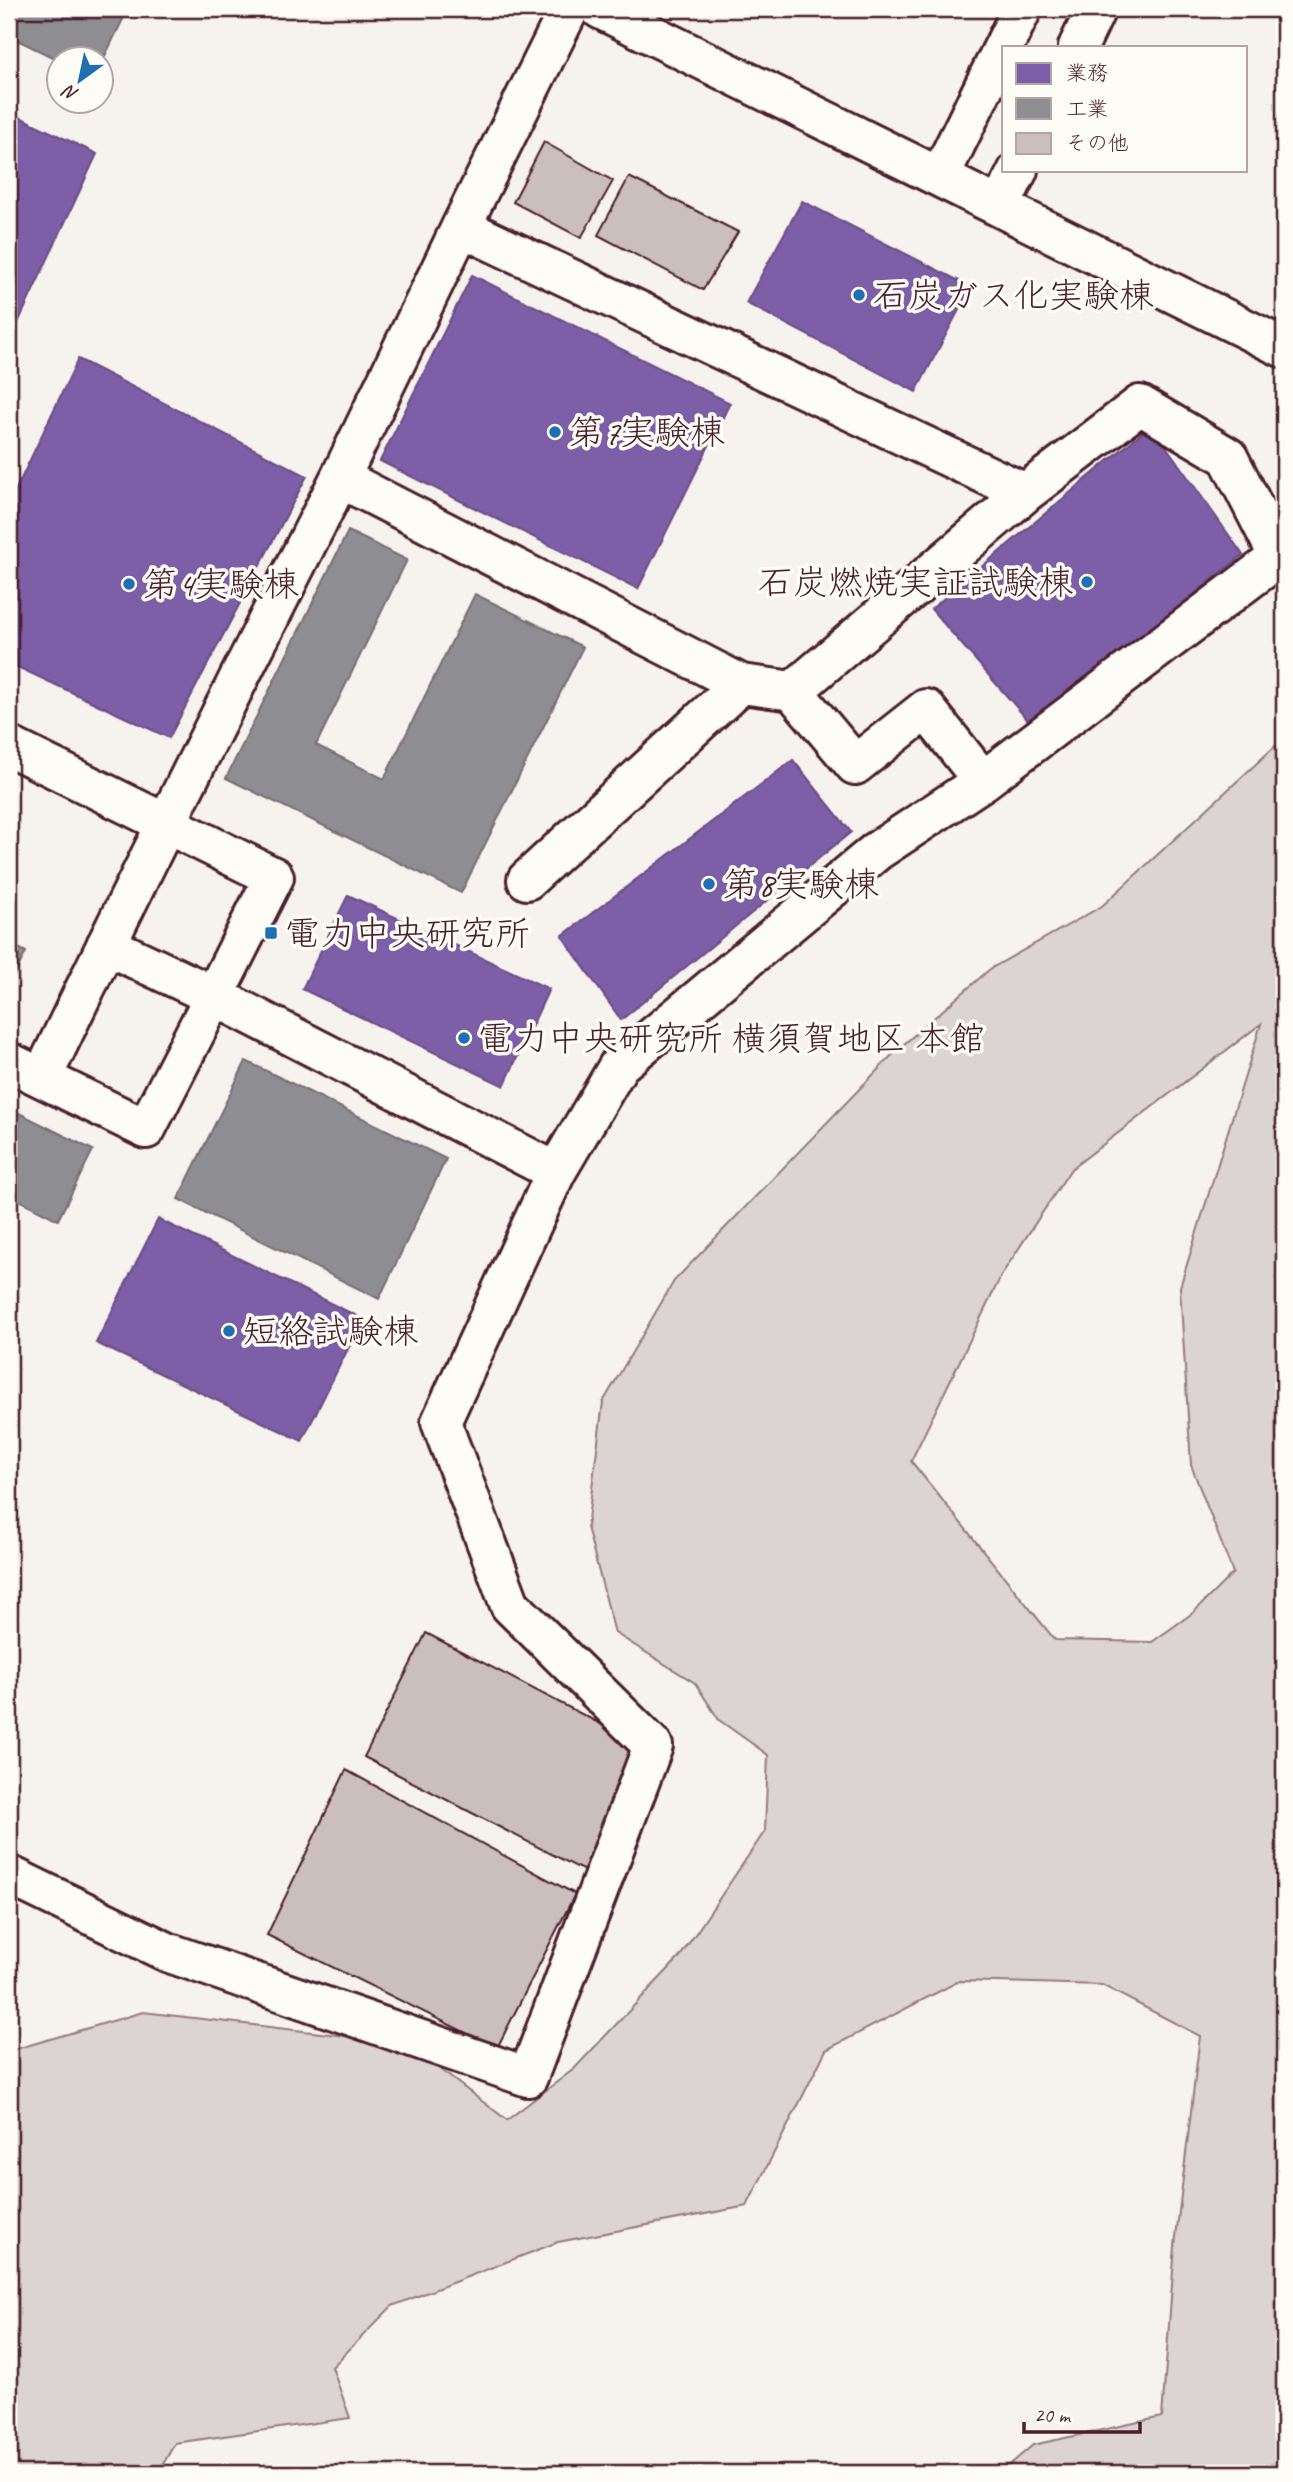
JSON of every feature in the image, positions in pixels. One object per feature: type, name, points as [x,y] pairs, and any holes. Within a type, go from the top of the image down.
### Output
[{"type":"street","points":[[9,746],[166,823],[274,877],[146,1129],[25,1070],[106,945],[166,823],[340,478],[569,9]]},
{"type":"street","points":[[600,9],[1284,348]]},
{"type":"street","points":[[1004,46],[1022,9]]},
{"type":"street","points":[[1078,46],[1097,9]]},
{"type":"street","points":[[940,176],[1002,50]]},
{"type":"street","points":[[1000,206],[1017,172]]},
{"type":"street","points":[[461,227],[1026,493]]},
{"type":"street","points":[[9,1875],[167,1952],[528,2077],[653,1746],[510,1605],[442,1422],[556,1172],[619,1065],[877,851],[983,781],[1279,557],[1228,457],[1140,405],[1026,493],[793,691]]},
{"type":"street","points":[[340,478],[741,684],[793,691],[855,765],[926,709],[983,781]]},
{"type":"street","points":[[527,880],[741,684]]},
{"type":"street","points":[[106,945],[214,996],[556,1172]]},
{"type":"shaded area","points":[[1284,738],[1284,2473],[1000,2473],[1033,2445],[1162,2417],[1175,2245],[1200,2036],[1102,1985],[959,1981],[826,2050],[747,2206],[558,2242],[392,2306],[332,2367],[350,2418],[175,2443],[158,2473],[9,2473],[9,2051],[143,2012],[405,2043],[507,2120],[574,2069],[679,1958],[765,1831],[768,1755],[719,1720],[695,1683],[615,1633],[587,1527],[603,1402],[674,1281],[896,1051],[990,969],[1102,906]],"holes":[[[1261,1024],[1180,1287],[1191,1465],[1233,1573],[1194,1612],[1152,1642],[1055,1640],[911,1461],[1002,1274],[1071,1169]]]},
{"type":"building: 業務","points":[[9,112],[97,154],[9,342]]},
{"type":"building: 業務","name":"石炭ガス化実験棟","points":[[802,201],[971,287],[916,392],[746,303]]},
{"type":"building: 業務","name":"第7実験棟","points":[[472,275],[730,403],[638,589],[380,461]]},
{"type":"building: 業務","name":"第4実験棟","points":[[78,359],[307,476],[169,738],[9,663],[9,504]]},
{"type":"building: 業務","name":"石炭燃焼実証試験棟","points":[[1151,425],[1243,555],[1032,725],[931,609]]},
{"type":"building: 業務","name":"第8実験棟","points":[[793,760],[851,832],[621,1020],[562,936]]},
{"type":"building: 業務","name":"電力中央研究所 横須賀地区 本館","points":[[348,895],[549,989],[504,1086],[302,989]]},
{"type":"building: 業務","name":"短絡試験棟","points":[[158,1219],[363,1319],[302,1441],[96,1343]]},
{"type":"building: 工業","points":[[9,9],[128,9],[110,46],[46,46],[46,54],[9,36]]},
{"type":"building: 工業","points":[[348,531],[407,560],[316,745],[384,779],[475,594],[583,647],[461,893],[226,778]]},
{"type":"building: 工業","points":[[9,943],[26,952],[9,986]]},
{"type":"building: 工業","points":[[246,1061],[446,1159],[379,1299],[178,1199]]},
{"type":"building: 工業","points":[[9,1108],[93,1150],[58,1220],[9,1195]]},
{"type":"building: その他","points":[[544,142],[613,181],[581,238],[513,202]]},
{"type":"building: その他","points":[[629,177],[738,232],[703,290],[598,235]]},
{"type":"building: その他","points":[[426,1633],[645,1747],[588,1873],[364,1757]]},
{"type":"building: その他","points":[[346,1770],[575,1894],[497,2048],[267,1935]]},
{"type":"place","name":"石炭ガス化実験棟","points":[[859,295]]},
{"type":"place","name":"第7実験棟","points":[[555,432]]},
{"type":"place","name":"石炭燃焼実証試験棟","points":[[1087,582]]},
{"type":"place","name":"第4実験棟","points":[[129,584]]},
{"type":"place","name":"第8実験棟","points":[[709,884]]},
{"type":"place","name":"電力中央研究所","points":[[271,933]]},
{"type":"place","name":"電力中央研究所 横須賀地区 本館","points":[[464,1038]]},
{"type":"place","name":"短絡試験棟","points":[[229,1331]]}]
